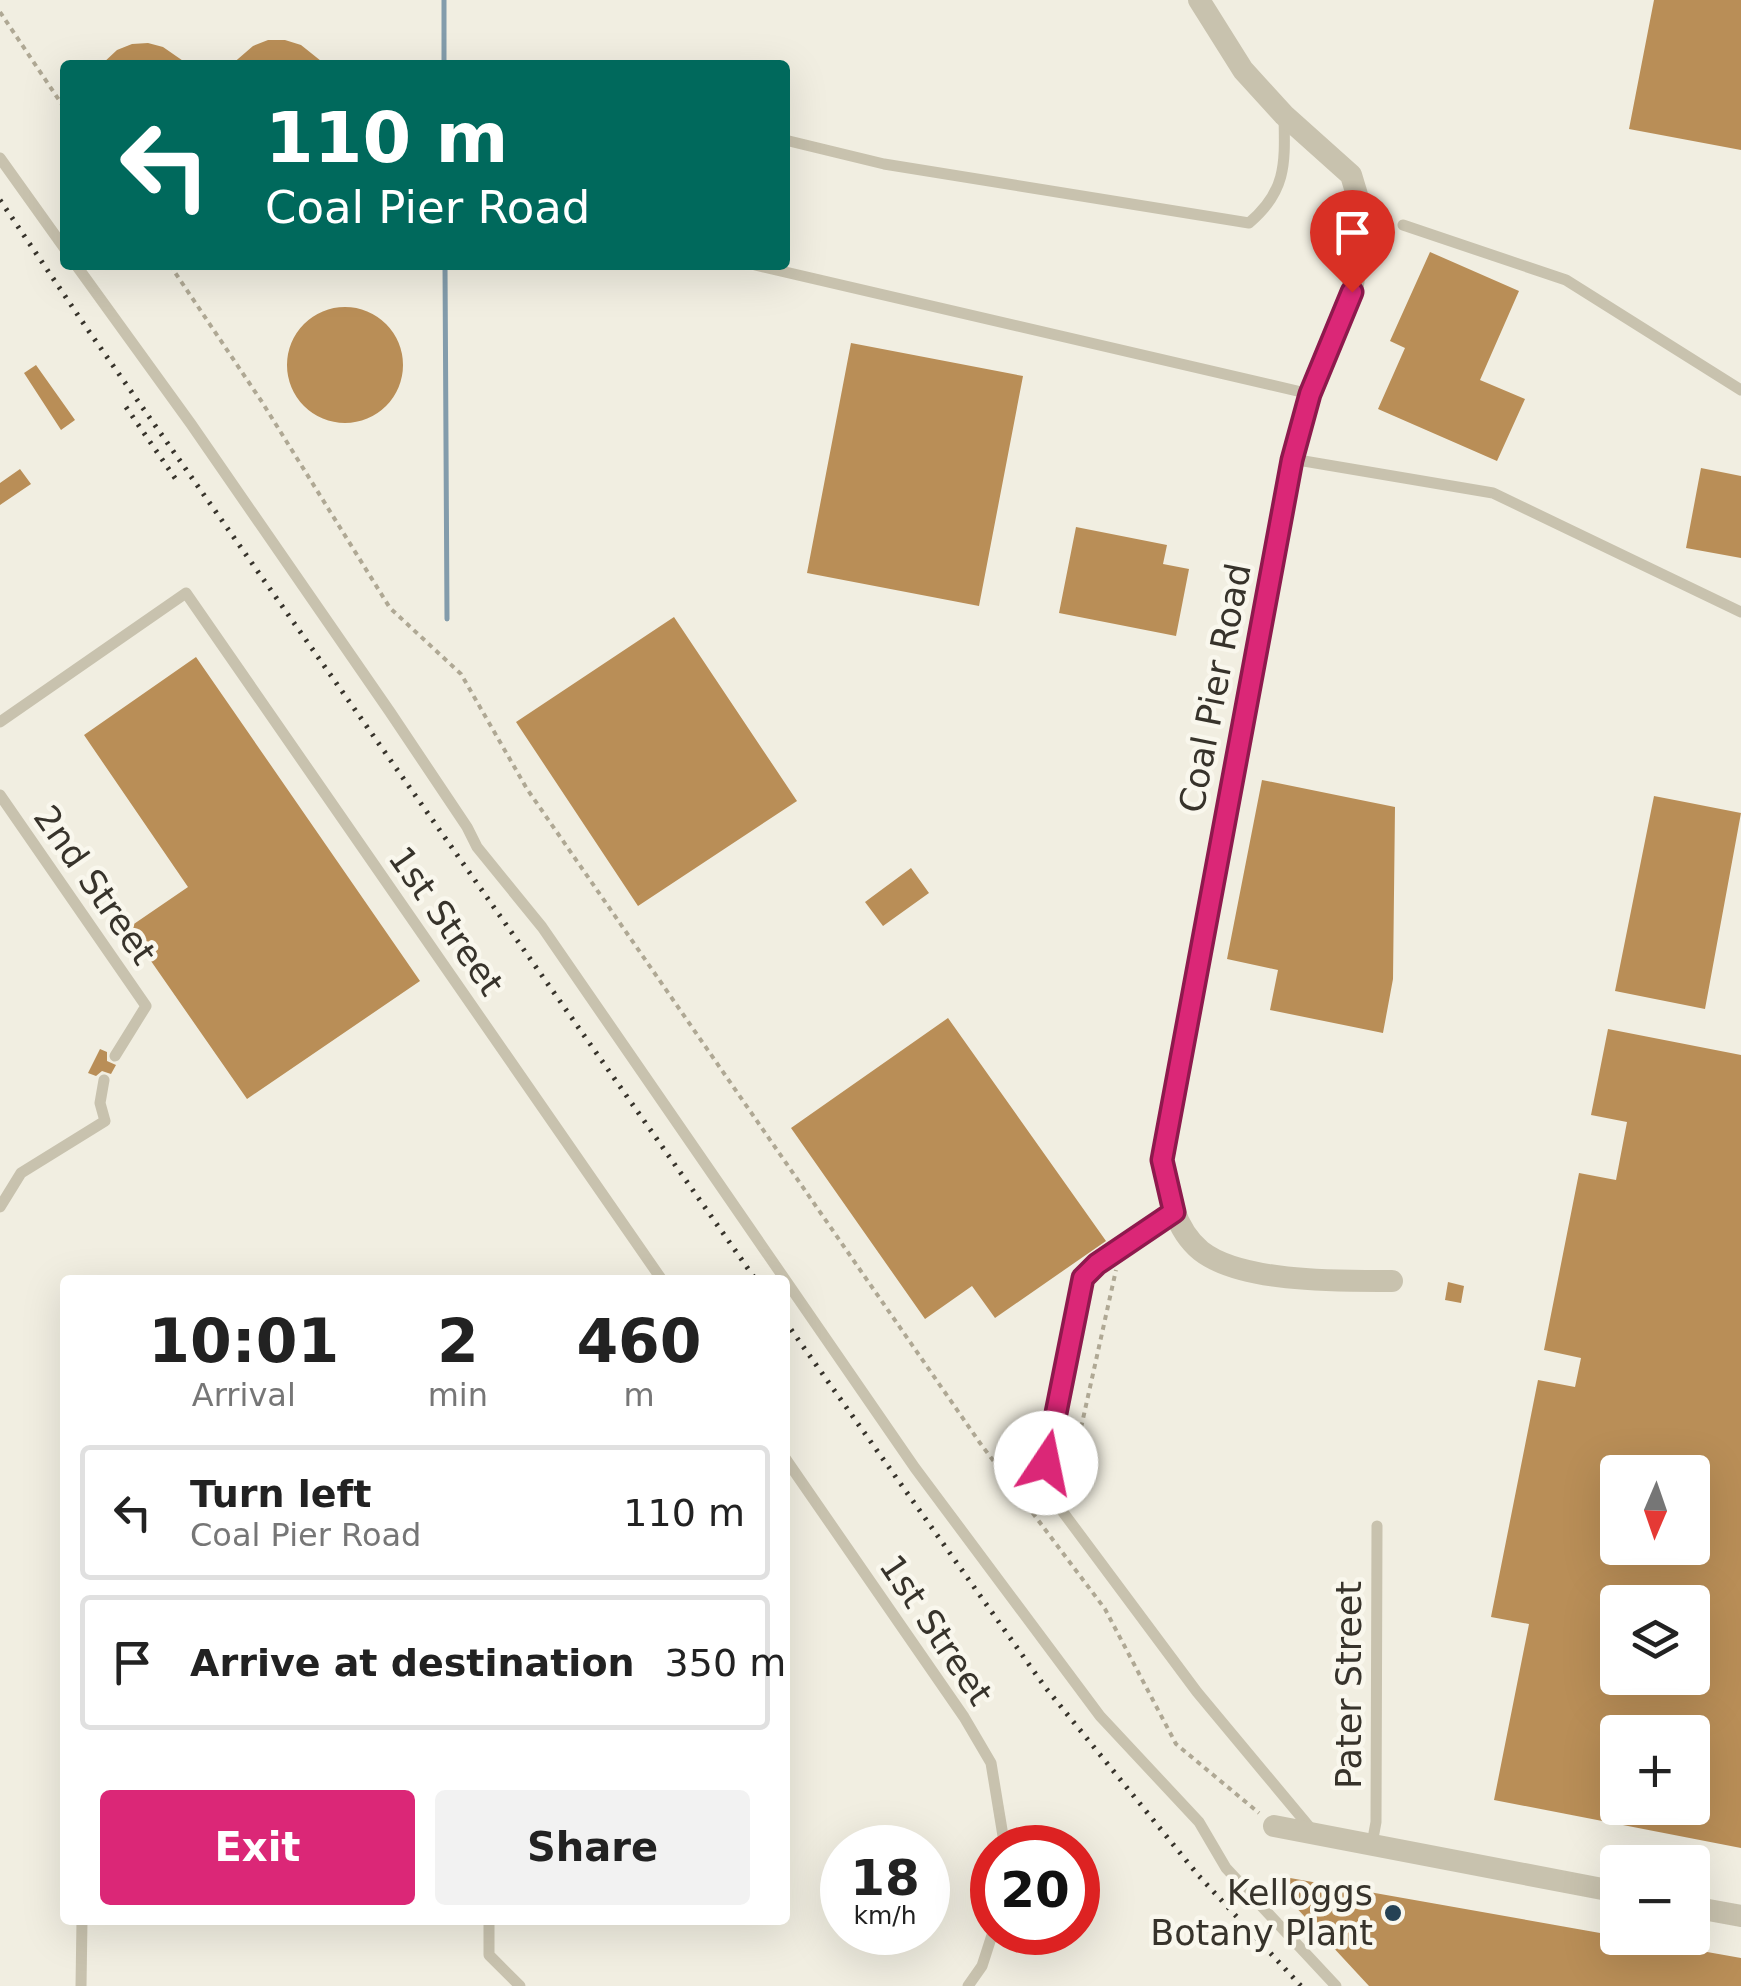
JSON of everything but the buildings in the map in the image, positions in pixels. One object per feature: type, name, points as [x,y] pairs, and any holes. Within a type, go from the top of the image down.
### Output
[{"type":"street","name":"Coal Pier Road","points":[[1199,0],[1244,70],[1284,115],[1351,175],[1362,215],[1352,292],[1310,394],[1292,460],[1162,1160],[1174,1212],[1201,1251],[1226,1264],[1306,1280],[1392,1281]]},
{"type":"street","points":[[1274,1826],[1600,1888]]},
{"type":"street","points":[[1710,1910],[1741,1916]]},
{"type":"lane","points":[[790,141],[884,164],[1249,223],[1265,210],[1282,182],[1284,115]]},
{"type":"lane","points":[[0,158],[60,242]]},
{"type":"lane","points":[[1403,226],[1566,280],[1741,390]]},
{"type":"lane","points":[[80,270],[390,712],[478,847],[542,927],[782,1275]]},
{"type":"lane","points":[[777,270],[1310,394]]},
{"type":"lane","points":[[1292,460],[1494,493],[1741,612]]},
{"type":"lane","name":"1st Street","points":[[0,722],[186,593],[659,1275]]},
{"type":"lane","name":"2nd Street","points":[[0,795],[146,1006],[116,1056]]},
{"type":"lane","points":[[0,1207],[6,1186],[21,1173],[105,1121],[100,1103],[104,1080]]},
{"type":"lane","points":[[1174,1212],[1097,1264],[1083,1278],[1045,1481],[1051,1496],[1197,1692],[1314,1834]]},
{"type":"lane","points":[[790,1287],[915,1468],[1100,1716],[1200,1822],[1226,1868],[1336,1986]]},
{"type":"lane","name":"1st Street","points":[[790,1465],[964,1717],[991,1763],[1001,1825]]},
{"type":"lane","name":"Pater Street","points":[[1372,1844],[1376,1822],[1377,1526]]},
{"type":"lane","points":[[81,1986],[82,1925]]},
{"type":"lane","points":[[489,1925],[489,1955],[520,1986]]},
{"type":"lane","points":[[968,1986],[985,1955]]},
{"type":"path","points":[[0,12],[60,101]]},
{"type":"path","points":[[173,270],[262,402],[390,608],[460,674],[550,822],[969,1427],[1105,1609],[1176,1744],[1274,1826]]},
{"type":"path","points":[[1060,1466],[1075,1455],[1117,1267]]},
{"type":"waterway","points":[[444,0],[444,60]]},
{"type":"waterway","points":[[445,270],[447,619]]},
{"type":"railway","points":[[0,200],[752,1275]]},
{"type":"railway","points":[[126,407],[177,481]]},
{"type":"railway","points":[[790,1328],[1045,1687],[1198,1875],[1301,1986]]},
{"type":"place","name":"Kelloggs Botany Plant","points":[[1393,1913]]},
{"type":"route","points":[[1046,1463],[1083,1278],[1097,1264],[1174,1212],[1162,1160],[1292,460],[1310,394],[1352,292]]}]
